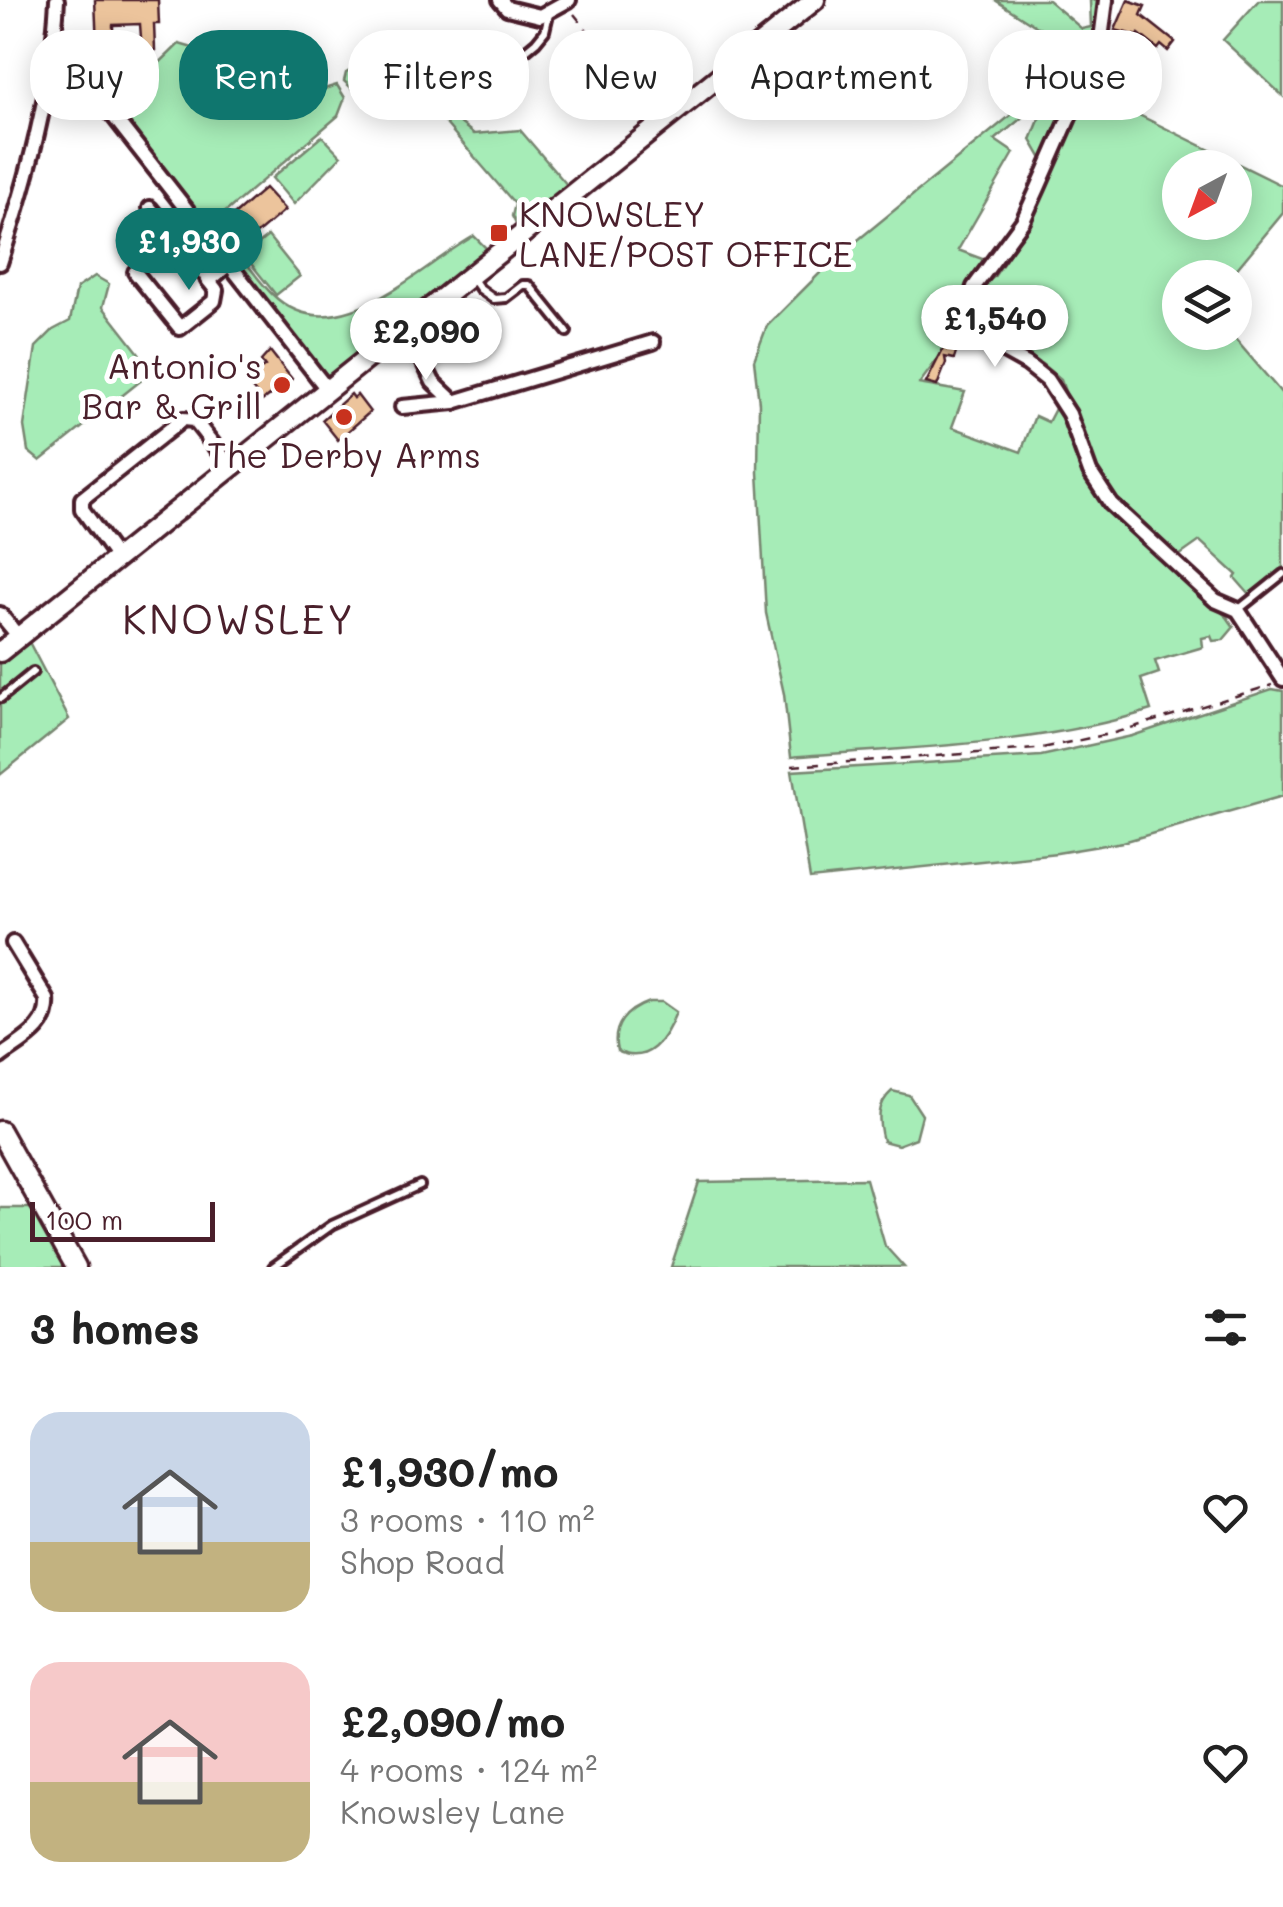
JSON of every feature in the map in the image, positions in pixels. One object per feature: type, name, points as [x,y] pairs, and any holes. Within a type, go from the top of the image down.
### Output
[{"type":"main road","points":[[0,652],[815,0]]},
{"type":"main road","points":[[0,1131],[76,1267]]},
{"type":"street","points":[[55,30],[57,0]]},
{"type":"street","points":[[500,0],[507,8],[540,16],[567,2]]},
{"type":"street","points":[[1106,0],[1100,47],[1038,188],[1023,221],[974,287],[966,313],[975,335],[1047,380],[1069,414],[1090,472],[1110,504],[1216,600],[1238,610],[1283,680]]},
{"type":"street","points":[[0,263],[40,120]]},
{"type":"street","points":[[118,120],[327,390]]},
{"type":"street","points":[[135,272],[180,328],[214,300],[216,290],[188,247],[150,208]]},
{"type":"street","points":[[209,281],[229,264]]},
{"type":"street","points":[[406,326],[433,382],[454,402]]},
{"type":"street","points":[[402,407],[454,402],[652,342]]},
{"type":"street","points":[[117,558],[82,509],[82,499],[183,419],[194,420],[231,467]]},
{"type":"street","points":[[0,614],[19,637]]},
{"type":"street","points":[[0,1057],[38,1028],[46,1020],[48,1010],[46,999],[13,943]]},
{"type":"lane","points":[[529,48],[545,31],[549,12]]},
{"type":"lane","points":[[470,274],[480,289],[494,299],[506,298],[524,285],[529,286],[567,332]]},
{"type":"lane","points":[[1238,610],[1283,574]]},
{"type":"lane","points":[[0,697],[33,672]]},
{"type":"lane","points":[[273,1267],[332,1226],[420,1185]]},
{"type":"path","points":[[567,2],[662,121]]},
{"type":"path","points":[[792,766],[1037,749],[1114,733],[1283,680]]},
{"type":"green space","points":[[995,0],[1048,0],[1082,29],[1091,27],[1090,0],[1100,0],[1098,30],[1042,30]]},
{"type":"green space","points":[[1259,0],[1283,0],[1283,96],[1223,40]]},
{"type":"green space","points":[[179,44],[179,120],[328,120],[328,88],[337,85],[345,98],[338,116],[215,221],[272,294],[296,311],[322,316],[349,311],[402,285],[474,236],[486,248],[485,253],[327,380],[124,120],[159,120],[159,63]]},
{"type":"green space","points":[[443,120],[457,120],[474,134],[520,130],[568,186],[518,228],[512,216],[515,204]]},
{"type":"green space","points":[[1005,120],[1019,120],[995,140],[1014,153],[958,250],[985,260],[942,353],[919,384],[965,392],[952,427],[1021,452],[1035,416],[1048,422],[1057,405],[1076,458],[1103,504],[1227,617],[1234,627],[1223,640],[1202,638],[1203,647],[1155,661],[1159,673],[1141,679],[1151,710],[1018,738],[791,757],[784,694],[766,613],[754,360],[767,326],[831,262]]},
{"type":"green space","points":[[1039,120],[1065,120],[1045,164],[1031,140]]},
{"type":"green space","points":[[1075,120],[1149,120],[1210,150],[1162,150],[1162,240],[1252,240],[1252,171],[1283,186],[1283,213],[1244,260],[1162,260],[1162,350],[1245,350],[1283,395],[1283,567],[1249,594],[1235,578],[1237,575],[1200,541],[1176,558],[1109,496],[1090,463],[1061,380],[1042,364],[976,328],[973,305],[977,291],[994,277],[1028,226]]},
{"type":"green space","points":[[322,136],[341,156],[294,204],[272,178]]},
{"type":"green space","points":[[268,236],[300,276],[276,295],[244,255]]},
{"type":"green space","points":[[95,276],[109,284],[103,307],[153,371],[40,461],[28,451],[24,426],[36,347],[53,330],[70,321],[77,288]]},
{"type":"green space","points":[[28,640],[69,719],[0,775],[0,663]]},
{"type":"green space","points":[[1272,689],[1283,691],[1283,796],[1123,842],[1057,853],[810,879],[792,771],[1041,756],[1132,736]]},
{"type":"green space","points":[[649,1002],[662,1002],[676,1012],[667,1032],[647,1052],[628,1055],[617,1051],[616,1034],[622,1020]]},
{"type":"green space","points":[[892,1091],[909,1095],[922,1115],[916,1138],[898,1145],[883,1141],[880,1127],[881,1108]]},
{"type":"green space","points":[[866,1179],[885,1246],[904,1267],[671,1267],[699,1182]]},
{"type":"green space","points":[[0,1208],[33,1208],[65,1267],[0,1267]]},
{"type":"building","points":[[95,0],[158,0],[159,24],[154,24],[154,30],[140,30],[140,24],[96,30]]},
{"type":"building","points":[[1128,0],[1145,6],[1141,15],[1160,30],[1115,30]]},
{"type":"building","points":[[1162,32],[1175,42],[1168,51],[1162,46]]},
{"type":"building","points":[[265,188],[285,210],[253,237],[234,215]]},
{"type":"building","points":[[949,337],[960,340],[954,359],[945,357],[937,386],[926,383]]},
{"type":"building","points":[[270,351],[292,379],[262,401],[246,381],[265,366],[261,361]]},
{"type":"building","name":"The Derby Arms","points":[[351,394],[354,398],[357,395],[370,412],[338,440],[322,420]]},
{"type":"place","name":"KNOWSLEY LANE/POST OFFICE","points":[[499,233]]},
{"type":"place","name":"Antonio's Bar & Grill","points":[[282,385]]},
{"type":"place","name":"The Derby Arms","points":[[344,417]]},
{"type":"district","name":"KNOWSLEY","points":[[239,618]]}]
